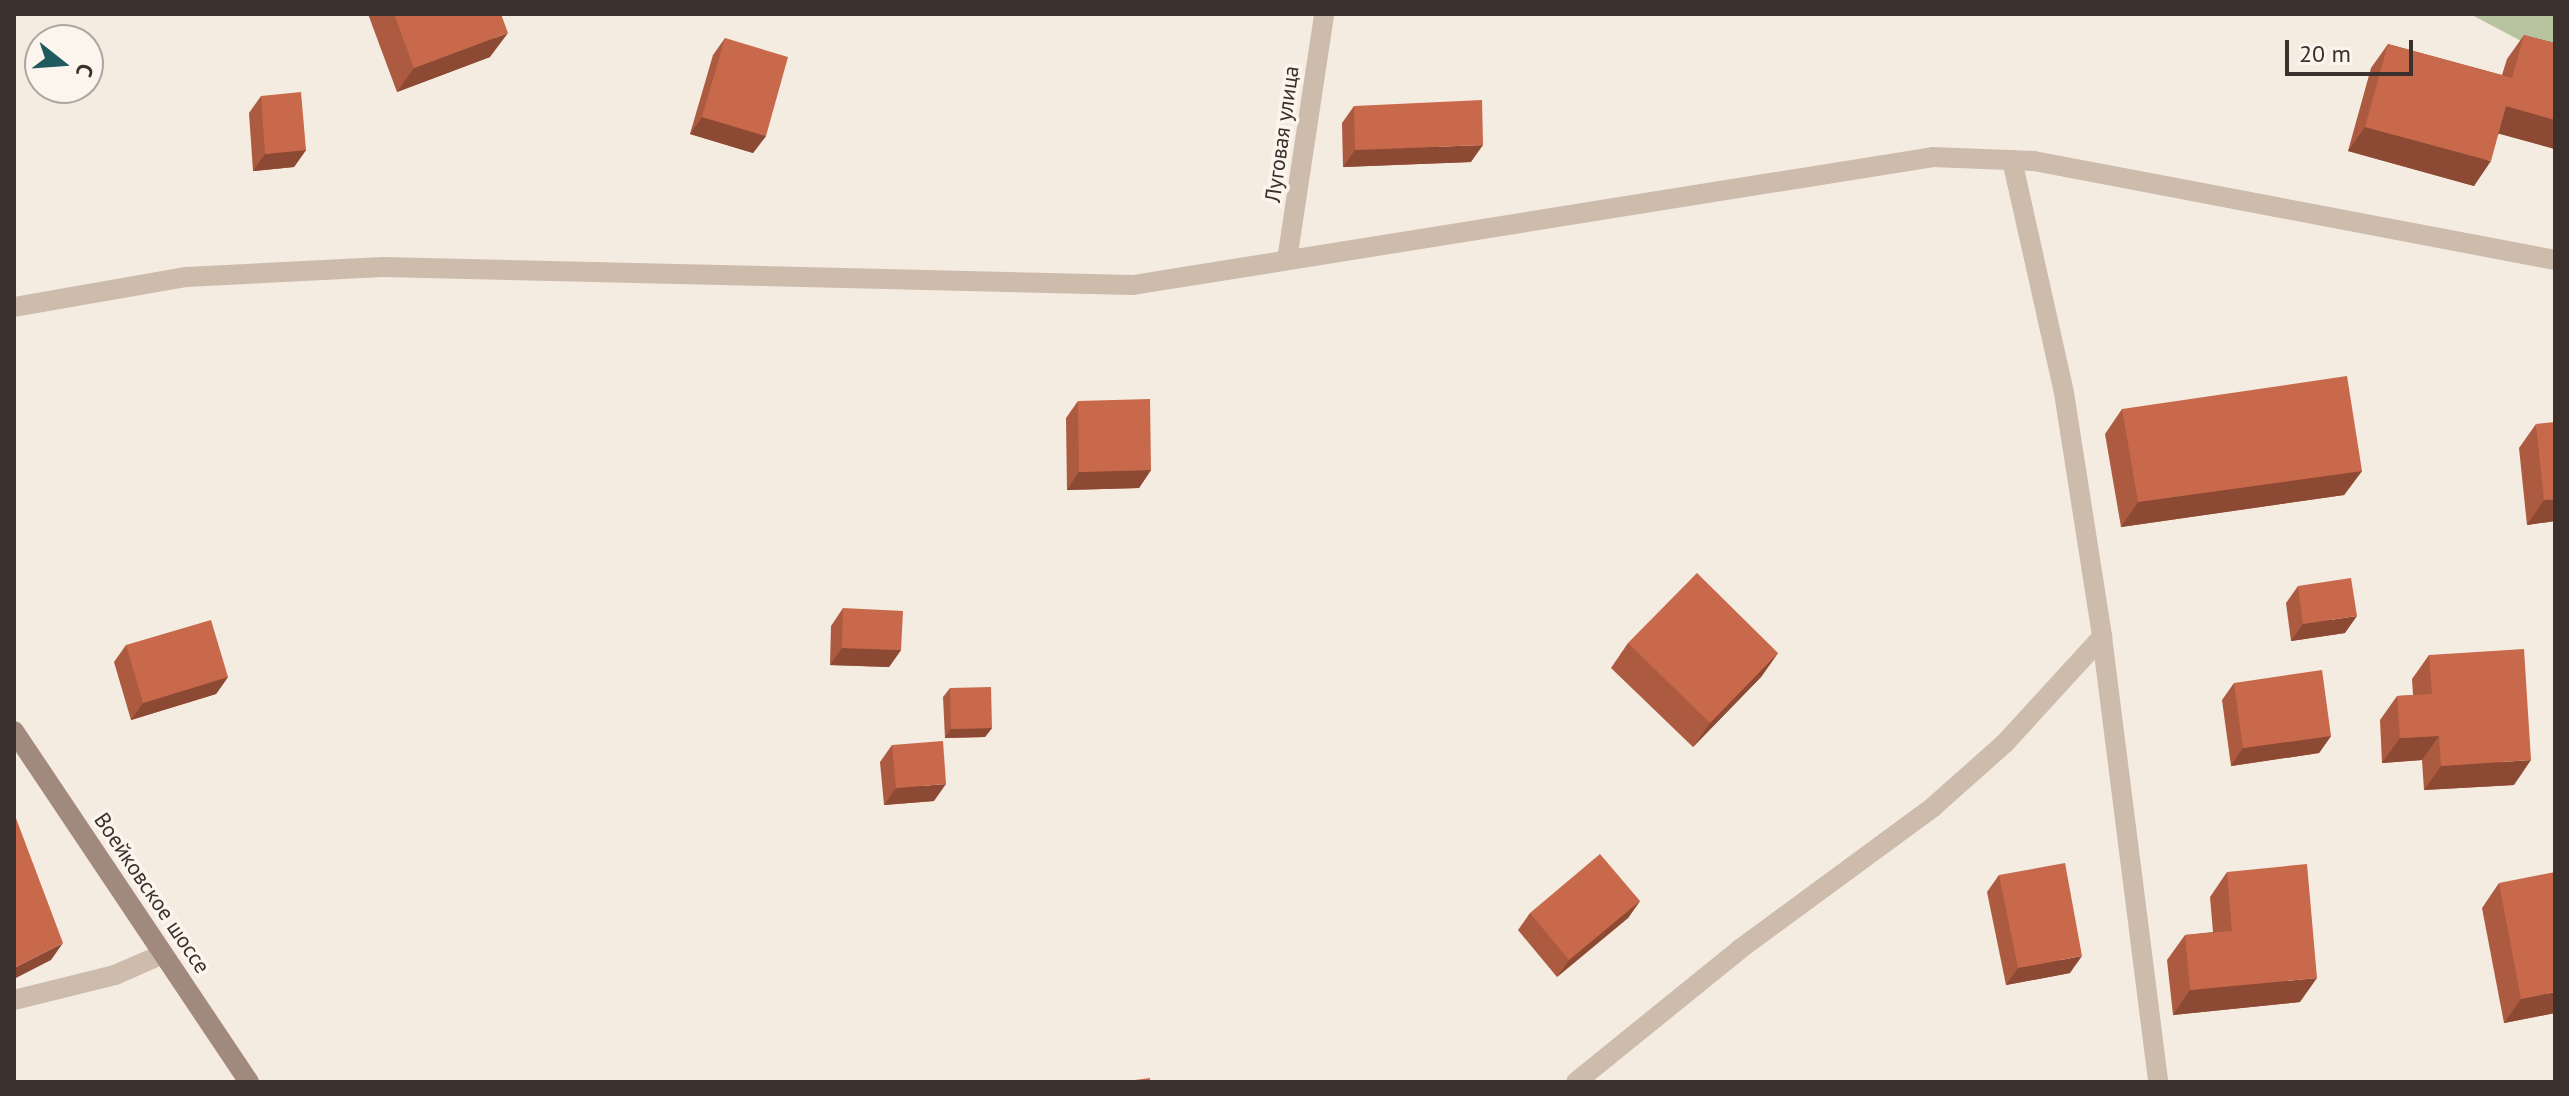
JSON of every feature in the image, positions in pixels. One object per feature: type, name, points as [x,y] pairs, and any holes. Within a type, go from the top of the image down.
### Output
[{"type":"street","name":"Луговая улица","points":[[1287,260],[1324,14]]},
{"type":"street","points":[[14,307],[186,277],[383,267],[1133,285],[1933,157],[2012,160],[2555,260]]},
{"type":"street","points":[[2012,160],[2064,393],[2102,637],[2158,1082]]},
{"type":"street","points":[[1576,1082],[1740,949],[1933,807],[2005,743],[2102,637]]},
{"type":"street","name":"Воейковское шоссе","points":[[14,731],[249,1082]]},
{"type":"street","points":[[14,1000],[115,975],[163,954]]},
{"type":"green space","points":[[2470,14],[2555,14],[2555,59]]},
{"type":"building","points":[[394,14],[501,14],[508,33],[414,68]]},
{"type":"building","points":[[2524,35],[2555,43],[2555,120],[2506,106],[2491,161],[2365,127],[2388,44],[2512,78]]},
{"type":"building","points":[[725,38],[788,57],[766,136],[702,117]]},
{"type":"building","points":[[301,92],[306,150],[265,154],[261,96]]},
{"type":"building","points":[[1482,100],[1483,145],[1355,150],[1354,106]]},
{"type":"building","points":[[2347,376],[2362,471],[2138,502],[2122,409]]},
{"type":"building","points":[[1150,399],[1151,470],[1079,472],[1078,401]]},
{"type":"building","points":[[2555,422],[2555,499],[2544,500],[2536,424]]},
{"type":"building","points":[[1697,573],[1778,653],[1710,723],[1628,643]]},
{"type":"building","points":[[2351,578],[2357,616],[2303,624],[2298,586]]},
{"type":"building","points":[[843,608],[903,611],[901,650],[842,648]]},
{"type":"building","points":[[211,620],[228,677],[143,703],[126,645]]},
{"type":"building","points":[[2524,649],[2531,760],[2441,766],[2439,736],[2400,738],[2397,696],[2432,694],[2429,655]]},
{"type":"building","points":[[2322,670],[2331,736],[2243,748],[2234,683]]},
{"type":"building","points":[[991,687],[992,728],[951,729],[950,688]]},
{"type":"building","points":[[943,741],[946,784],[896,788],[892,745]]},
{"type":"building","points":[[14,813],[63,943],[14,968]]},
{"type":"building","points":[[1600,854],[1640,901],[1569,960],[1530,913]]},
{"type":"building","points":[[2065,863],[2082,956],[2018,968],[1999,875]]},
{"type":"building","points":[[2307,864],[2317,978],[2190,990],[2185,935],[2232,931],[2227,872]]},
{"type":"building","points":[[2555,872],[2555,992],[2521,999],[2499,883]]},
{"type":"building","points":[[1150,1078],[1150,1082],[1120,1082]]}]
